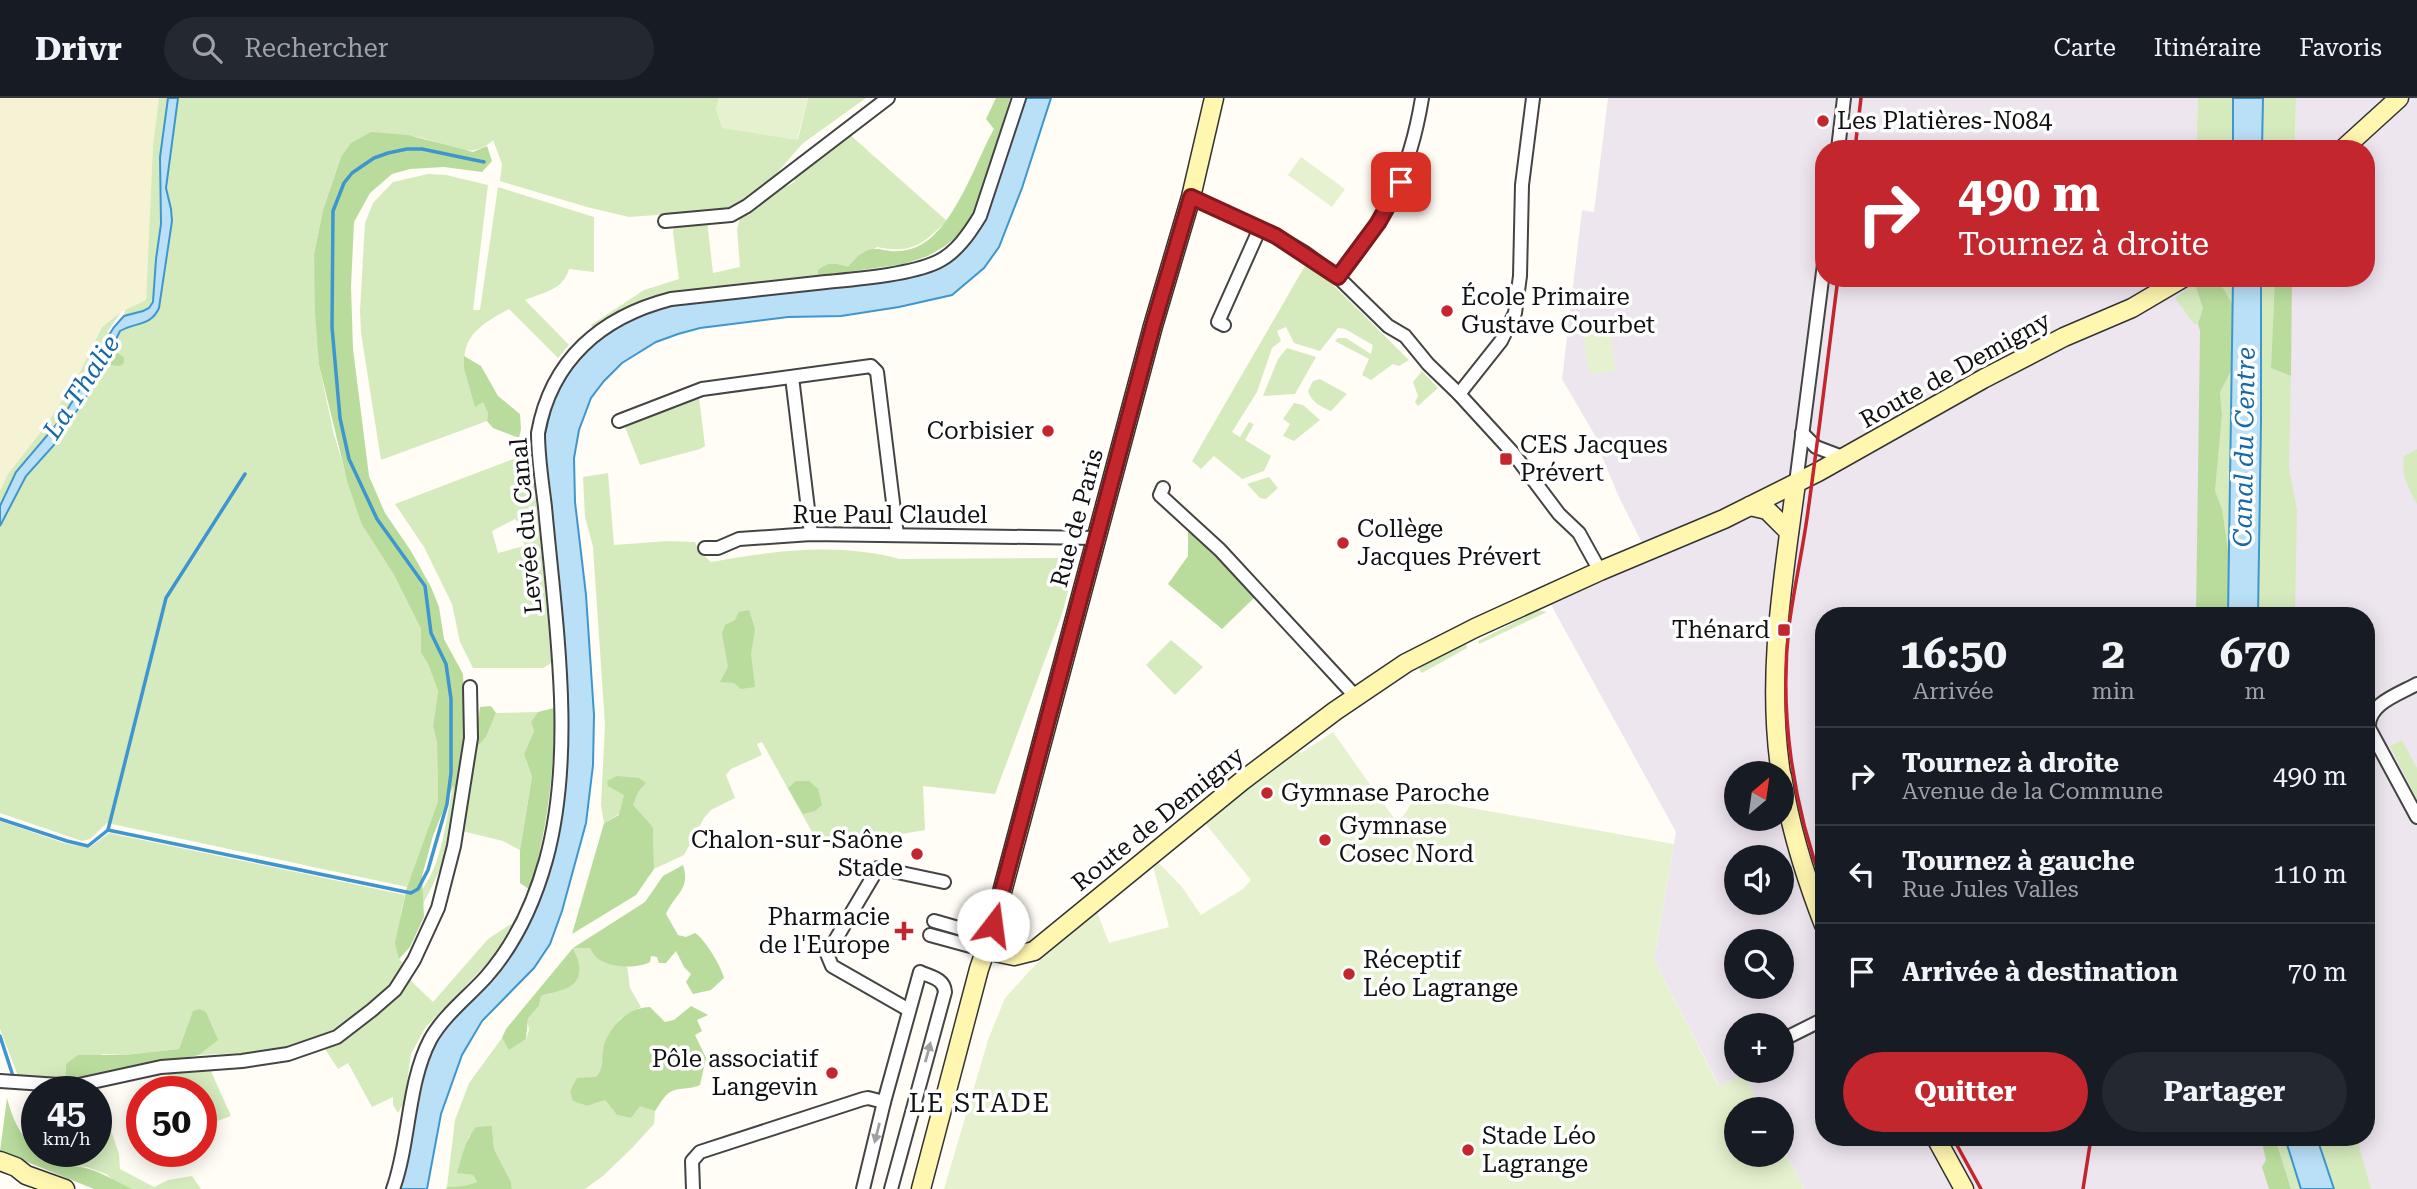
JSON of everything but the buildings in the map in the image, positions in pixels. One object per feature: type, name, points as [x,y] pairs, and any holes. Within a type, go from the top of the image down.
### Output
[{"type":"main road","name":"Rue de Paris","points":[[921,1189],[1153,326],[1191,197],[1214,98]]},
{"type":"main road","points":[[2353,140],[2399,98]]},
{"type":"main road","name":"Route de Demigny","points":[[988,944],[1014,956],[1034,951],[1242,781],[1356,696],[1406,663],[1475,628],[1750,506],[1845,457],[1983,379],[2064,337],[2132,308],[2168,287]]},
{"type":"main road","points":[[1779,761],[1775,735],[1776,632],[1796,483]]},
{"type":"main road","points":[[1750,506],[1766,510],[1789,532]]},
{"type":"main road","points":[[1792,831],[1815,902]]},
{"type":"main road","points":[[1940,1146],[1964,1189]]},
{"type":"main road","points":[[0,1161],[16,1167],[26,1175],[65,1189]]},
{"type":"main road","points":[[0,1172],[13,1176],[26,1175]]},
{"type":"street","points":[[664,221],[731,215],[739,211],[888,98]]},
{"type":"street","name":"Levée du Canal","points":[[393,1189],[413,1094],[429,1042],[515,940],[534,897],[552,835],[562,724],[555,610],[538,433],[542,410],[567,362],[600,330],[654,303],[864,278],[935,263],[946,257],[971,232],[980,216],[1019,98]]},
{"type":"street","points":[[1338,277],[1378,223],[1401,182],[1413,145],[1422,98]]},
{"type":"street","points":[[1460,394],[1501,341],[1514,313],[1520,276],[1522,185],[1533,98]]},
{"type":"street","points":[[1839,140],[1844,98]]},
{"type":"street","points":[[1191,197],[1260,228],[1305,253],[1338,277],[1388,326],[1411,342],[1428,364],[1460,394],[1513,453],[1559,513],[1579,533],[1600,571]]},
{"type":"street","points":[[1224,326],[1217,322],[1260,228]]},
{"type":"street","points":[[1796,483],[1821,287]]},
{"type":"street","points":[[619,421],[702,389],[871,366],[877,372],[897,535]]},
{"type":"street","points":[[792,377],[811,534]]},
{"type":"street","points":[[1802,433],[1816,447],[1845,457]]},
{"type":"street","points":[[1163,488],[1160,495],[1220,550],[1356,696]]},
{"type":"street","name":"Rue Paul Claudel","points":[[705,548],[718,548],[739,538],[811,534],[1097,538]]},
{"type":"street","points":[[2375,708],[2417,684]]},
{"type":"street","points":[[0,1081],[74,1086],[161,1067],[255,1060],[303,1049],[337,1037],[372,1010],[395,990],[415,961],[438,908],[454,846],[471,738],[470,687]]},
{"type":"street","points":[[2375,739],[2417,817]]},
{"type":"street","points":[[909,1010],[832,966],[828,961],[829,949],[878,868],[944,882]]},
{"type":"street","points":[[932,928],[988,944]]},
{"type":"street","points":[[863,1189],[920,972],[934,977],[945,986],[945,992],[891,1189]]},
{"type":"street","points":[[1794,1034],[1815,1024]]},
{"type":"street","points":[[693,1189],[692,1161],[700,1152],[863,1099],[884,1102]]},
{"type":"shaded area","points":[[0,98],[159,98],[153,145],[146,300],[121,312],[102,327],[78,376],[47,424],[8,474],[0,491]]},
{"type":"shaded area","points":[[1608,98],[2198,98],[2196,140],[1815,140],[1815,287],[2375,287],[2375,140],[2295,140],[2296,98],[2417,98],[2417,1189],[1804,1189],[1793,1167],[1794,1097],[1756,1097],[1749,1083],[1794,1083],[1794,1013],[1724,1013],[1724,1083],[1727,1083],[1720,1087],[1654,960],[1676,832],[1550,603],[1653,560],[1618,495],[1598,447],[1600,444],[1562,379],[1582,210],[1594,212]]},
{"type":"green space","points":[[159,98],[168,98],[160,157],[161,224],[153,302],[143,311],[124,316],[125,310],[146,300],[153,145]]},
{"type":"green space","points":[[178,98],[719,98],[716,110],[798,139],[808,98],[866,98],[802,144],[771,180],[746,202],[726,210],[629,217],[500,181],[502,164],[493,140],[474,150],[463,150],[404,136],[341,157],[323,210],[314,254],[319,365],[334,435],[362,525],[394,575],[421,629],[421,653],[438,691],[433,726],[437,743],[438,801],[407,887],[107,823],[90,839],[82,841],[0,813],[0,526],[26,476],[66,429],[110,365],[124,363],[124,357],[110,348],[120,331],[147,321],[159,308],[169,197],[166,188]]},
{"type":"green space","points":[[719,98],[808,98],[797,140],[722,128],[716,110]]},
{"type":"green space","points":[[996,98],[1010,98],[982,193],[967,228],[928,256],[904,264],[818,276],[818,270],[826,265],[848,267],[857,257],[872,249],[911,249],[926,242],[939,230],[961,197],[994,129],[986,119]]},
{"type":"green space","points":[[2198,98],[2233,98],[2233,140],[2196,140]]},
{"type":"green space","points":[[2263,98],[2296,98],[2295,140],[2262,140]]},
{"type":"green space","points":[[371,132],[408,135],[473,152],[487,146],[492,161],[482,172],[444,167],[410,169],[392,174],[370,193],[354,222],[351,286],[353,349],[369,476],[385,513],[431,587],[439,607],[444,639],[463,674],[466,737],[456,794],[453,786],[433,836],[422,876],[424,917],[410,947],[399,959],[395,943],[407,887],[438,801],[437,743],[433,726],[438,691],[421,653],[421,629],[394,575],[362,525],[348,484],[319,365],[315,313],[314,254],[323,210],[341,157],[351,143]]},
{"type":"green space","points":[[849,134],[947,221],[916,245],[900,249],[877,247],[848,267],[829,264],[818,270],[818,276],[667,294],[652,298],[593,328],[591,325],[644,290],[679,279],[673,232],[675,224],[707,221],[713,273],[740,267],[737,229],[741,214],[783,182],[788,186],[795,181],[793,176]]},
{"type":"green space","points":[[1301,157],[1345,189],[1332,207],[1288,175]]},
{"type":"green space","points":[[428,174],[446,175],[488,185],[473,310],[480,310],[498,187],[594,217],[594,272],[569,269],[557,286],[525,300],[569,345],[558,358],[509,309],[491,319],[470,338],[466,348],[466,373],[476,406],[483,401],[488,413],[487,421],[381,460],[361,333],[365,223],[373,203],[393,182]]},
{"type":"green space","points":[[1306,264],[1332,284],[1409,360],[1399,366],[1393,364],[1371,380],[1362,375],[1369,359],[1335,341],[1338,338],[1346,338],[1371,354],[1373,345],[1345,329],[1338,328],[1320,351],[1294,343],[1286,327],[1277,331],[1281,341],[1272,348],[1257,392],[1232,432],[1240,437],[1249,422],[1254,424],[1245,440],[1271,456],[1264,471],[1242,479],[1214,456],[1201,469],[1192,461]]},
{"type":"green space","points":[[2189,287],[2197,287],[2203,308],[2198,324],[2194,324],[2175,298]]},
{"type":"green space","points":[[2196,287],[2221,287],[2233,305],[2232,369],[2220,392],[2222,414],[2215,491],[2222,509],[2229,556],[2228,607],[2196,607],[2198,324],[2203,308]]},
{"type":"green space","points":[[2233,287],[2233,305],[2223,288]]},
{"type":"green space","points":[[2261,287],[2275,287],[2271,368],[2291,376],[2289,467],[2297,510],[2295,607],[2258,607]]},
{"type":"green space","points":[[2275,287],[2292,287],[2291,376],[2271,368]]},
{"type":"green space","points":[[121,312],[107,332],[110,334],[87,378],[62,418],[16,472],[0,506],[0,491],[8,474],[47,424],[78,376],[102,327]]},
{"type":"green space","points":[[1608,315],[1615,371],[1589,374],[1581,318]]},
{"type":"green space","points":[[110,348],[124,357],[124,363],[120,366],[109,365],[94,385]]},
{"type":"green space","points":[[1287,348],[1316,357],[1295,394],[1263,396],[1278,359]]},
{"type":"green space","points":[[464,356],[481,366],[498,396],[520,414],[519,438],[493,428],[487,421],[488,413],[483,402],[475,407],[464,368]]},
{"type":"green space","points":[[2232,369],[2229,556],[2222,509],[2215,491],[2222,414],[2220,392]]},
{"type":"green space","points":[[1422,371],[1438,388],[1418,406],[1415,402],[1418,396],[1413,382]]},
{"type":"green space","points":[[1320,379],[1347,394],[1331,411],[1320,406],[1309,395],[1313,381]]},
{"type":"green space","points":[[699,398],[705,446],[640,465],[625,427]]},
{"type":"green space","points":[[1294,403],[1303,405],[1320,420],[1294,441],[1283,436],[1290,424],[1283,419]]},
{"type":"green space","points":[[2417,449],[2417,504],[2406,481],[2403,463],[2404,456]]},
{"type":"green space","points":[[516,458],[526,476],[533,471],[553,662],[543,668],[473,668],[460,642],[452,604],[424,547],[395,504]],"holes":[[[515,519],[521,525],[524,546],[498,553],[492,531]]]},
{"type":"green space","points":[[608,473],[614,545],[695,542],[699,551],[711,562],[805,550],[852,551],[899,559],[1077,558],[1062,614],[995,794],[923,786],[925,830],[854,842],[848,850],[837,850],[817,841],[762,742],[757,744],[762,755],[731,769],[726,775],[735,798],[711,810],[684,855],[654,869],[653,827],[633,806],[604,823],[601,805],[605,725],[593,547],[585,517],[583,477]]},
{"type":"green space","points":[[1269,477],[1278,488],[1266,499],[1260,498],[1247,484]]},
{"type":"green space","points":[[1188,528],[1219,555],[1256,596],[1222,629],[1168,584],[1188,556]]},
{"type":"green space","points":[[749,610],[755,629],[751,654],[755,687],[741,689],[734,683],[720,682],[728,667],[722,634],[725,625],[735,620],[739,612]]},
{"type":"green space","points":[[1538,610],[1547,612],[1479,644],[1478,641]]},
{"type":"green space","points":[[1171,640],[1203,667],[1175,695],[1146,665]]},
{"type":"green space","points":[[1466,644],[1467,648],[1422,673],[1419,669],[1421,666]]},
{"type":"green space","points":[[491,706],[496,713],[486,737],[474,750],[480,707]]},
{"type":"green space","points":[[554,708],[549,800],[530,890],[520,883],[520,850],[532,777],[524,754],[534,731],[531,722],[538,712]]},
{"type":"green space","points":[[538,712],[531,722],[534,731],[524,754],[532,777],[520,850],[503,841],[462,831],[474,750],[486,737],[496,713]]},
{"type":"green space","points":[[1333,732],[1398,824],[1415,798],[1674,844],[1654,960],[1719,1086],[1725,1083],[1749,1083],[1756,1097],[1724,1097],[1724,1167],[1793,1167],[1804,1189],[944,1189],[988,1040],[1005,998],[1036,964],[1097,912],[1109,943],[1169,927],[1153,866],[1158,862],[1182,887],[1201,915],[1243,889],[1251,880],[1204,822],[1271,769],[1299,751],[1301,753]]},
{"type":"green space","points":[[2402,740],[2417,768],[2417,800],[2390,746]]},
{"type":"green space","points":[[617,776],[639,778],[646,783],[638,792],[633,805],[653,827],[654,869],[636,895],[572,934],[604,823],[619,815],[624,795],[608,786],[607,781]]},
{"type":"green space","points":[[796,781],[809,781],[818,789],[822,805],[815,811],[803,814],[788,788]]},
{"type":"green space","points":[[453,785],[456,813],[453,829],[443,862],[423,904],[421,891],[439,854]]},
{"type":"green space","points":[[0,821],[64,843],[89,848],[109,833],[405,895],[401,913],[399,959],[404,964],[385,993],[326,1036],[291,1048],[199,1055],[217,1040],[193,1012],[179,1049],[124,1055],[104,1054],[66,1064],[65,1076],[21,1076],[18,1076],[0,1029]]},
{"type":"green space","points":[[683,865],[684,886],[666,914],[678,935],[686,937],[695,933],[703,941],[724,978],[711,990],[693,994],[686,982],[691,974],[676,951],[666,963],[659,963],[657,957],[651,956],[650,962],[638,966],[623,966],[596,958],[590,948],[573,948],[645,902],[663,876]]},
{"type":"green space","points":[[511,924],[515,926],[497,953],[425,1028],[411,1054],[404,1103],[398,1113],[393,1105],[393,1097],[372,1107],[348,1063],[338,1069],[325,1049],[382,1012],[410,980],[433,1002],[488,939]]},
{"type":"green space","points":[[573,948],[590,948],[606,962],[627,965],[630,988],[641,1007],[620,1019],[604,1046],[602,1071],[570,1091],[574,1101],[587,1106],[605,1100],[617,1115],[631,1118],[640,1105],[655,1111],[654,1124],[603,1176],[585,1189],[512,1189],[494,1149],[492,1126],[469,1136],[458,1173],[473,1175],[477,1182],[447,1187],[455,1120],[469,1083],[502,1038],[509,1049],[526,1039],[529,1030],[527,1018],[539,1006],[541,996],[553,992],[579,964]]},
{"type":"green space","points":[[573,948],[579,964],[577,979],[562,990],[541,996],[539,1006],[528,1018],[526,1039],[509,1050],[502,1038],[506,1029]]},
{"type":"green space","points":[[691,1006],[708,1015],[697,1020],[702,1031],[695,1035],[706,1058],[700,1085],[670,1092],[655,1111],[640,1106],[631,1118],[617,1115],[605,1100],[587,1106],[573,1101],[570,1091],[577,1078],[596,1077],[599,1074],[604,1045],[622,1018],[635,1010],[650,1007],[665,1022],[674,1020]]},
{"type":"green space","points":[[200,1009],[206,1012],[218,1040],[199,1055],[94,1076],[65,1076],[66,1064],[78,1055],[124,1055],[179,1049],[193,1011]]},
{"type":"green space","points":[[185,1069],[210,1069],[213,1076],[168,1076],[167,1073]]},
{"type":"green space","points":[[217,1085],[231,1116],[217,1121]]},
{"type":"green space","points":[[7,1098],[21,1131],[21,1159],[0,1151]]},
{"type":"green space","points":[[492,1126],[494,1149],[512,1189],[446,1189],[477,1182],[473,1175],[457,1173],[472,1132],[476,1127]]},
{"type":"green space","points":[[112,1133],[119,1154],[120,1169],[154,1187],[168,1180],[192,1176],[201,1189],[132,1189],[119,1184],[106,1174],[87,1167],[112,1167]]},
{"type":"green space","points":[[2263,1146],[2278,1146],[2291,1189],[2269,1189],[2262,1167],[2266,1160]]},
{"type":"green space","points":[[2278,1146],[2288,1146],[2301,1189],[2291,1189]]},
{"type":"green space","points":[[2320,1146],[2359,1146],[2371,1189],[2334,1189]]},
{"type":"green space","points":[[40,1167],[82,1167],[132,1189],[94,1189]]},
{"type":"water","points":[[168,98],[178,98],[166,188],[172,221],[159,308],[147,321],[120,331],[94,385],[54,445],[26,476],[0,526],[0,506],[16,472],[62,418],[114,327],[124,316],[143,311],[153,302],[161,224],[160,157]]},
{"type":"water","points":[[1022,98],[1051,98],[1022,188],[999,247],[984,268],[952,295],[841,316],[788,317],[700,328],[678,334],[656,342],[622,363],[591,398],[579,430],[574,458],[575,502],[586,595],[594,715],[593,765],[586,823],[550,944],[534,968],[482,1021],[462,1055],[441,1114],[427,1189],[398,1189],[417,1092],[433,1042],[524,933],[533,914],[563,784],[544,439],[552,403],[567,374],[595,341],[617,325],[660,306],[867,281],[962,247]]},
{"type":"water","points":[[2233,98],[2263,98],[2262,140],[2233,140]]},
{"type":"water","name":"Canal du Centre","points":[[2233,287],[2261,287],[2258,607],[2228,607]]},
{"type":"water","points":[[2288,1146],[2320,1146],[2334,1189],[2301,1189]]},
{"type":"waterway","points":[[0,819],[88,846],[108,830],[411,893],[418,889],[428,870],[447,804],[451,773],[451,699],[446,664],[431,633],[425,586],[377,519],[349,459],[340,418],[332,327],[333,211],[344,183],[352,173],[374,158],[388,153],[422,149],[484,162]]},
{"type":"waterway","points":[[108,830],[166,598],[245,474]]},
{"type":"waterway","points":[[0,1036],[12,1073]]},
{"type":"railway","points":[[1856,140],[1861,98]]},
{"type":"railway","points":[[1815,863],[1804,825],[1791,759],[1786,659],[1837,287]]},
{"type":"railway","points":[[1957,1146],[1981,1189]]},
{"type":"railway","points":[[2083,1189],[2090,1146]]},
{"type":"place","name":"Les Platières-N084","points":[[1823,121]]},
{"type":"place","name":"École Primaire Gustave Courbet","points":[[1447,311]]},
{"type":"place","name":"Corbisier","points":[[1048,431]]},
{"type":"place","name":"CES Jacques Prévert","points":[[1506,459]]},
{"type":"place","name":"Collège Jacques Prévert","points":[[1343,543]]},
{"type":"place","name":"Thénard","points":[[1784,630]]},
{"type":"place","name":"Gymnase Paroche","points":[[1267,793]]},
{"type":"place","name":"Gymnase Cosec Nord","points":[[1325,840]]},
{"type":"place","name":"Chalon-sur-Saône Stade","points":[[917,854]]},
{"type":"place","name":"Pharmacie de l'Europe","points":[[904,931]]},
{"type":"place","name":"Réceptif Léo Lagrange","points":[[1349,974]]},
{"type":"place","name":"Pôle associatif Langevin","points":[[832,1073]]},
{"type":"place","name":"Stade Léo Lagrange","points":[[1468,1150]]},
{"type":"district","name":"LE STADE","points":[[980,1103]]},
{"type":"route","points":[[993,925],[1153,326],[1191,197],[1276,236],[1338,277],[1363,246],[1401,182]]},
{"type":"water label","name":"La Thalie","points":[[81,387]]}]
